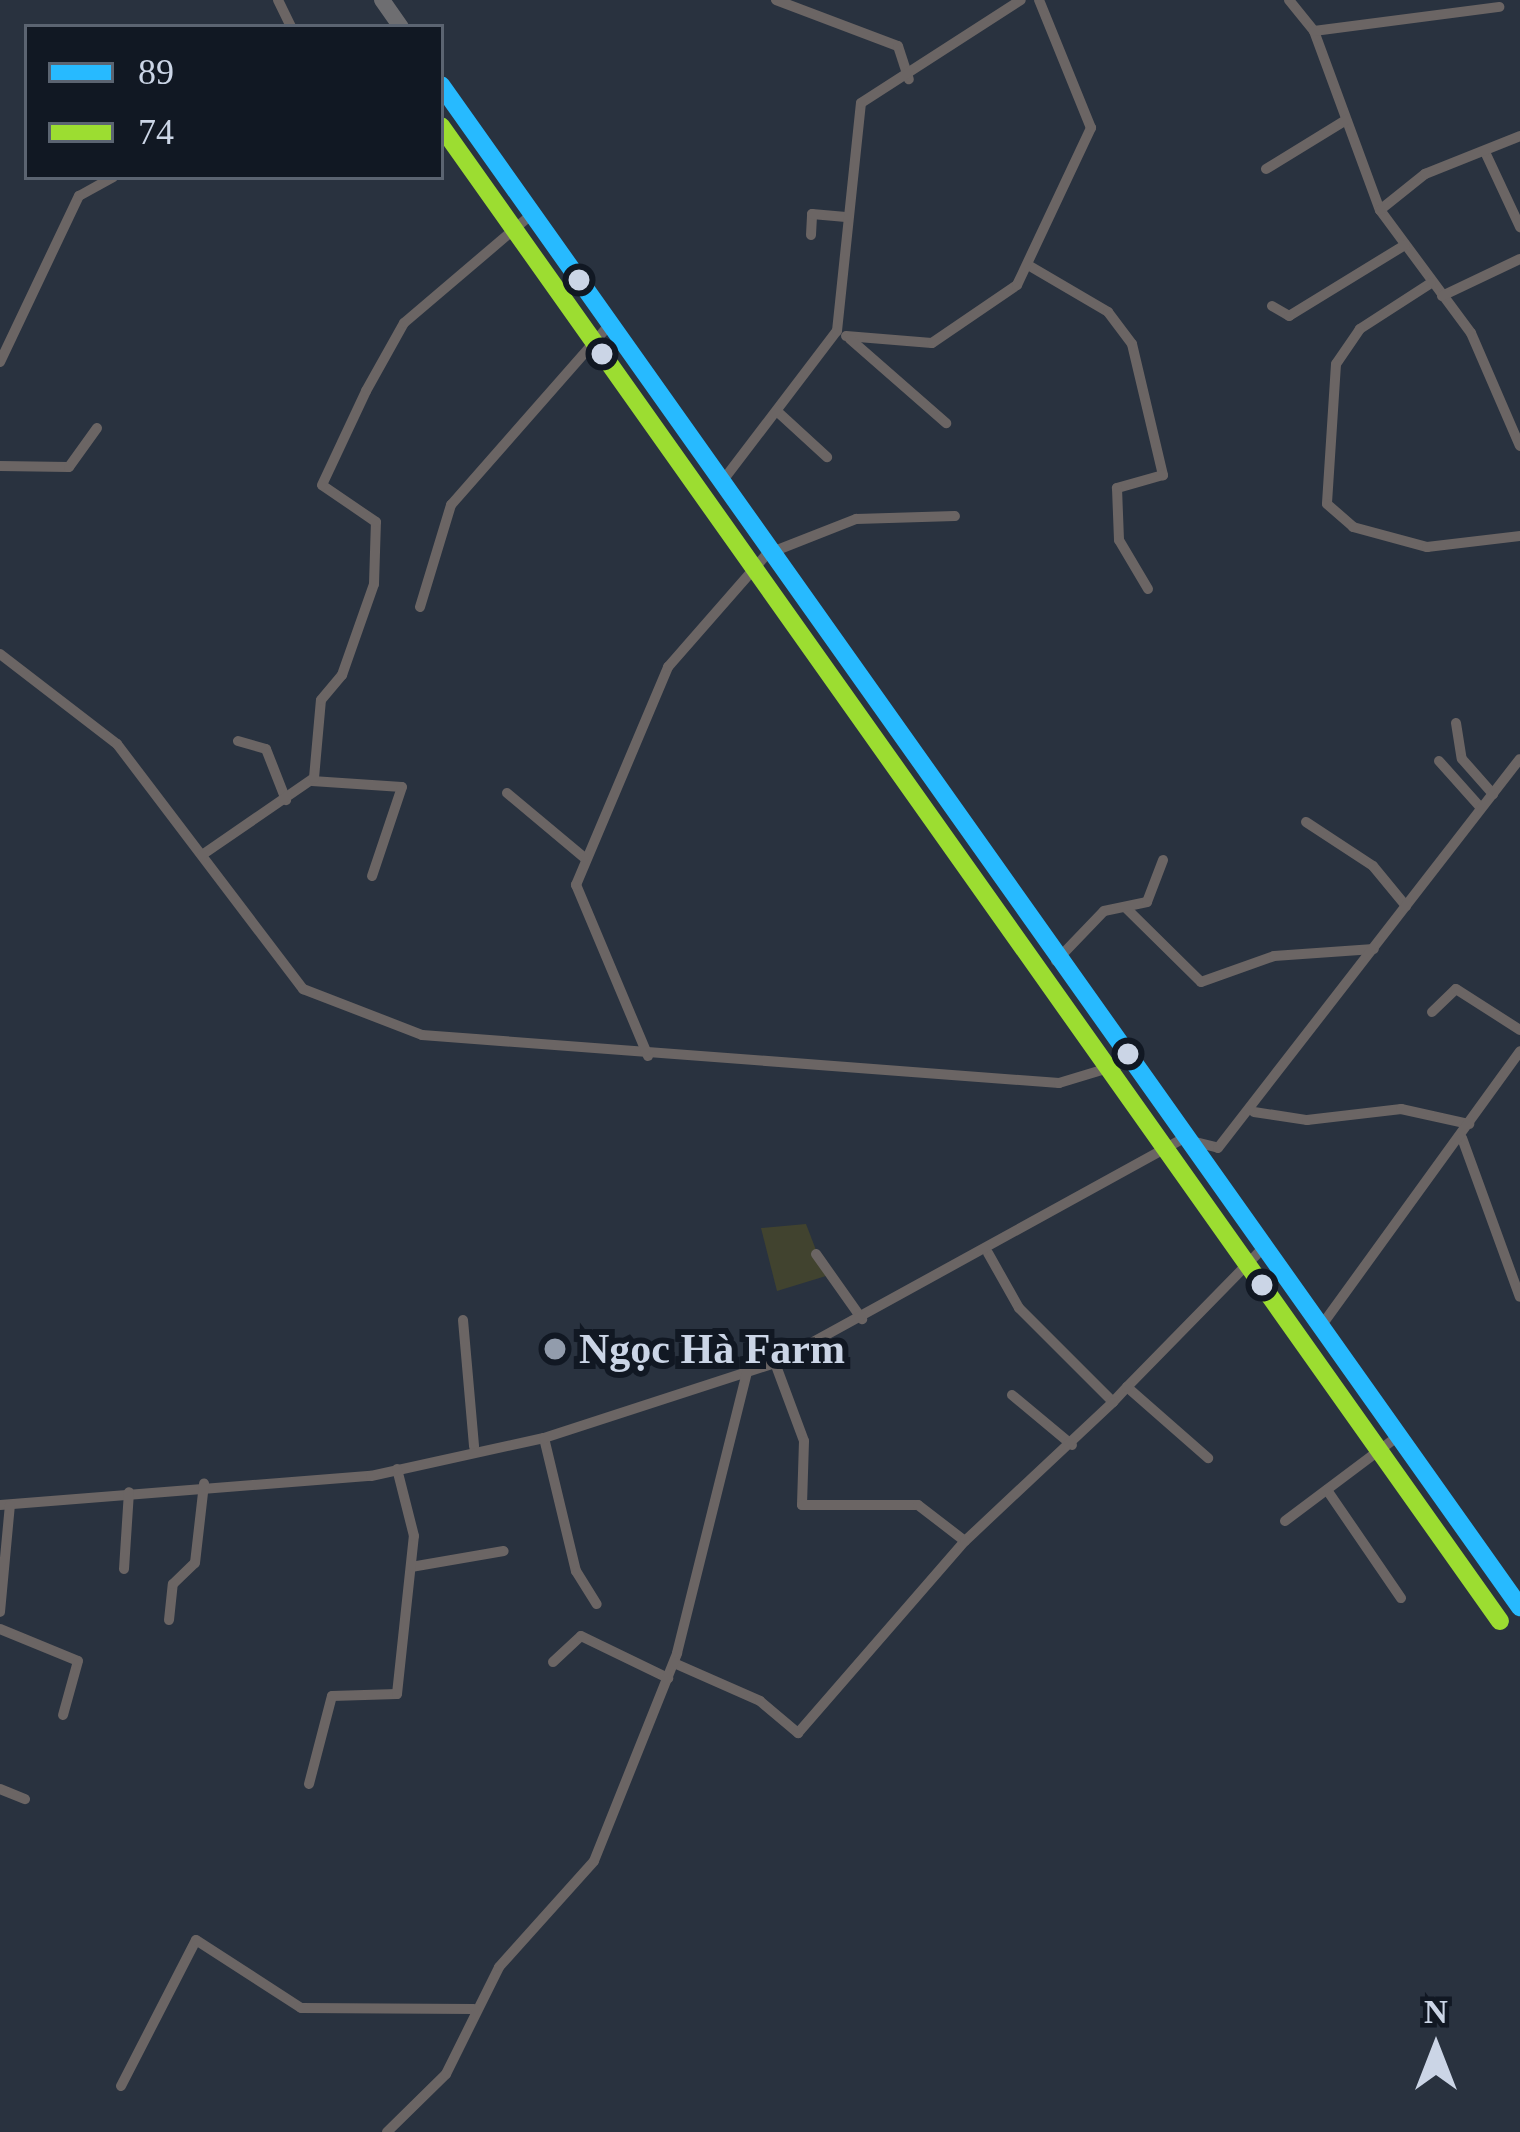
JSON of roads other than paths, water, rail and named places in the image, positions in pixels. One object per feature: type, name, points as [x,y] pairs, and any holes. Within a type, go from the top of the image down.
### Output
[{"type":"highway","points":[[444,89],[1125,1064],[1520,1607]]},
{"type":"street","points":[[776,0],[898,46],[909,79]]},
{"type":"street","points":[[719,486],[842,333],[846,217],[861,103],[909,79],[1021,0]]},
{"type":"street","points":[[842,333],[932,343],[998,308],[1028,265],[1091,128],[1039,0]]},
{"type":"street","points":[[1289,0],[1314,31],[1380,210],[1442,296],[1520,446]]},
{"type":"street","points":[[1314,31],[1499,7]]},
{"type":"street","points":[[1266,169],[1346,120]]},
{"type":"street","points":[[1380,210],[1425,174],[1486,154],[1520,136]]},
{"type":"street","points":[[1486,154],[1520,227]]},
{"type":"street","points":[[0,362],[79,196],[108,180]]},
{"type":"street","points":[[811,235],[812,211],[846,217]]},
{"type":"street","points":[[312,781],[321,700],[373,592],[378,529],[322,480],[404,323],[531,215]]},
{"type":"street","points":[[1272,306],[1289,316],[1405,245]]},
{"type":"street","points":[[1442,296],[1520,259]]},
{"type":"street","points":[[1028,265],[1108,312],[1132,344],[1163,475],[1117,488],[1119,540],[1148,589]]},
{"type":"street","points":[[1431,284],[1360,329],[1336,364],[1327,504],[1353,527],[1427,547],[1520,536]]},
{"type":"street","points":[[420,607],[451,505],[608,326]]},
{"type":"street","points":[[842,333],[946,423]]},
{"type":"street","points":[[780,414],[827,457]]},
{"type":"street","points":[[0,466],[68,466],[97,428]]},
{"type":"street","points":[[648,1056],[576,885],[668,667],[766,554],[856,519],[955,516]]},
{"type":"street","points":[[0,654],[117,744],[303,988],[422,1036],[1059,1083],[1125,1064]]},
{"type":"street","points":[[1456,723],[1462,759],[1492,794]]},
{"type":"street","points":[[238,741],[266,749],[286,800]]},
{"type":"street","points":[[0,1612],[5,1505],[397,1469],[474,1447],[544,1438],[775,1363],[988,1252],[1184,1139],[1218,1148],[1254,1112],[1520,759]]},
{"type":"street","points":[[1439,761],[1481,808]]},
{"type":"street","points":[[202,855],[312,781],[402,787],[372,876]]},
{"type":"street","points":[[507,793],[586,859]]},
{"type":"street","points":[[1306,822],[1359,854],[1406,906]]},
{"type":"street","points":[[1054,963],[1093,919],[1147,902],[1163,860]]},
{"type":"street","points":[[1127,909],[1201,982],[1274,956],[1374,949]]},
{"type":"street","points":[[1432,1012],[1456,989],[1520,1030]]},
{"type":"street","points":[[1319,1329],[1520,1051]]},
{"type":"street","points":[[1254,1112],[1307,1120],[1401,1109],[1466,1130]]},
{"type":"street","points":[[1466,1130],[1459,1155],[1520,1297]]},
{"type":"street","points":[[674,1663],[760,1701],[798,1733],[964,1540],[1072,1445],[1261,1250]]},
{"type":"street","points":[[988,1252],[1019,1308],[1113,1402]]},
{"type":"street","points":[[816,1254],[862,1319]]},
{"type":"street","points":[[463,1320],[474,1447]]},
{"type":"street","points":[[775,1363],[804,1441],[802,1505],[918,1505],[964,1540]]},
{"type":"street","points":[[387,2132],[446,2074],[474,2009],[594,1861],[674,1663],[747,1372]]},
{"type":"street","points":[[1127,1387],[1208,1459]]},
{"type":"street","points":[[1012,1395],[1072,1445]]},
{"type":"street","points":[[1286,1521],[1396,1437]]},
{"type":"street","points":[[544,1438],[576,1571],[597,1604]]},
{"type":"street","points":[[309,1784],[332,1696],[396,1696],[411,1567],[397,1469]]},
{"type":"street","points":[[169,1620],[172,1584],[195,1563],[204,1484]]},
{"type":"street","points":[[1327,1490],[1401,1598]]},
{"type":"street","points":[[124,1569],[129,1492]]},
{"type":"street","points":[[411,1567],[504,1551]]},
{"type":"street","points":[[0,1629],[78,1661],[64,1715]]},
{"type":"street","points":[[553,1662],[581,1636],[668,1678]]},
{"type":"street","points":[[0,1789],[25,1799]]},
{"type":"street","points":[[121,2086],[196,1940],[301,2008],[474,2009]]},
{"type":"place","name":"Ngọc Hà Farm","points":[[555,1349]]}]
